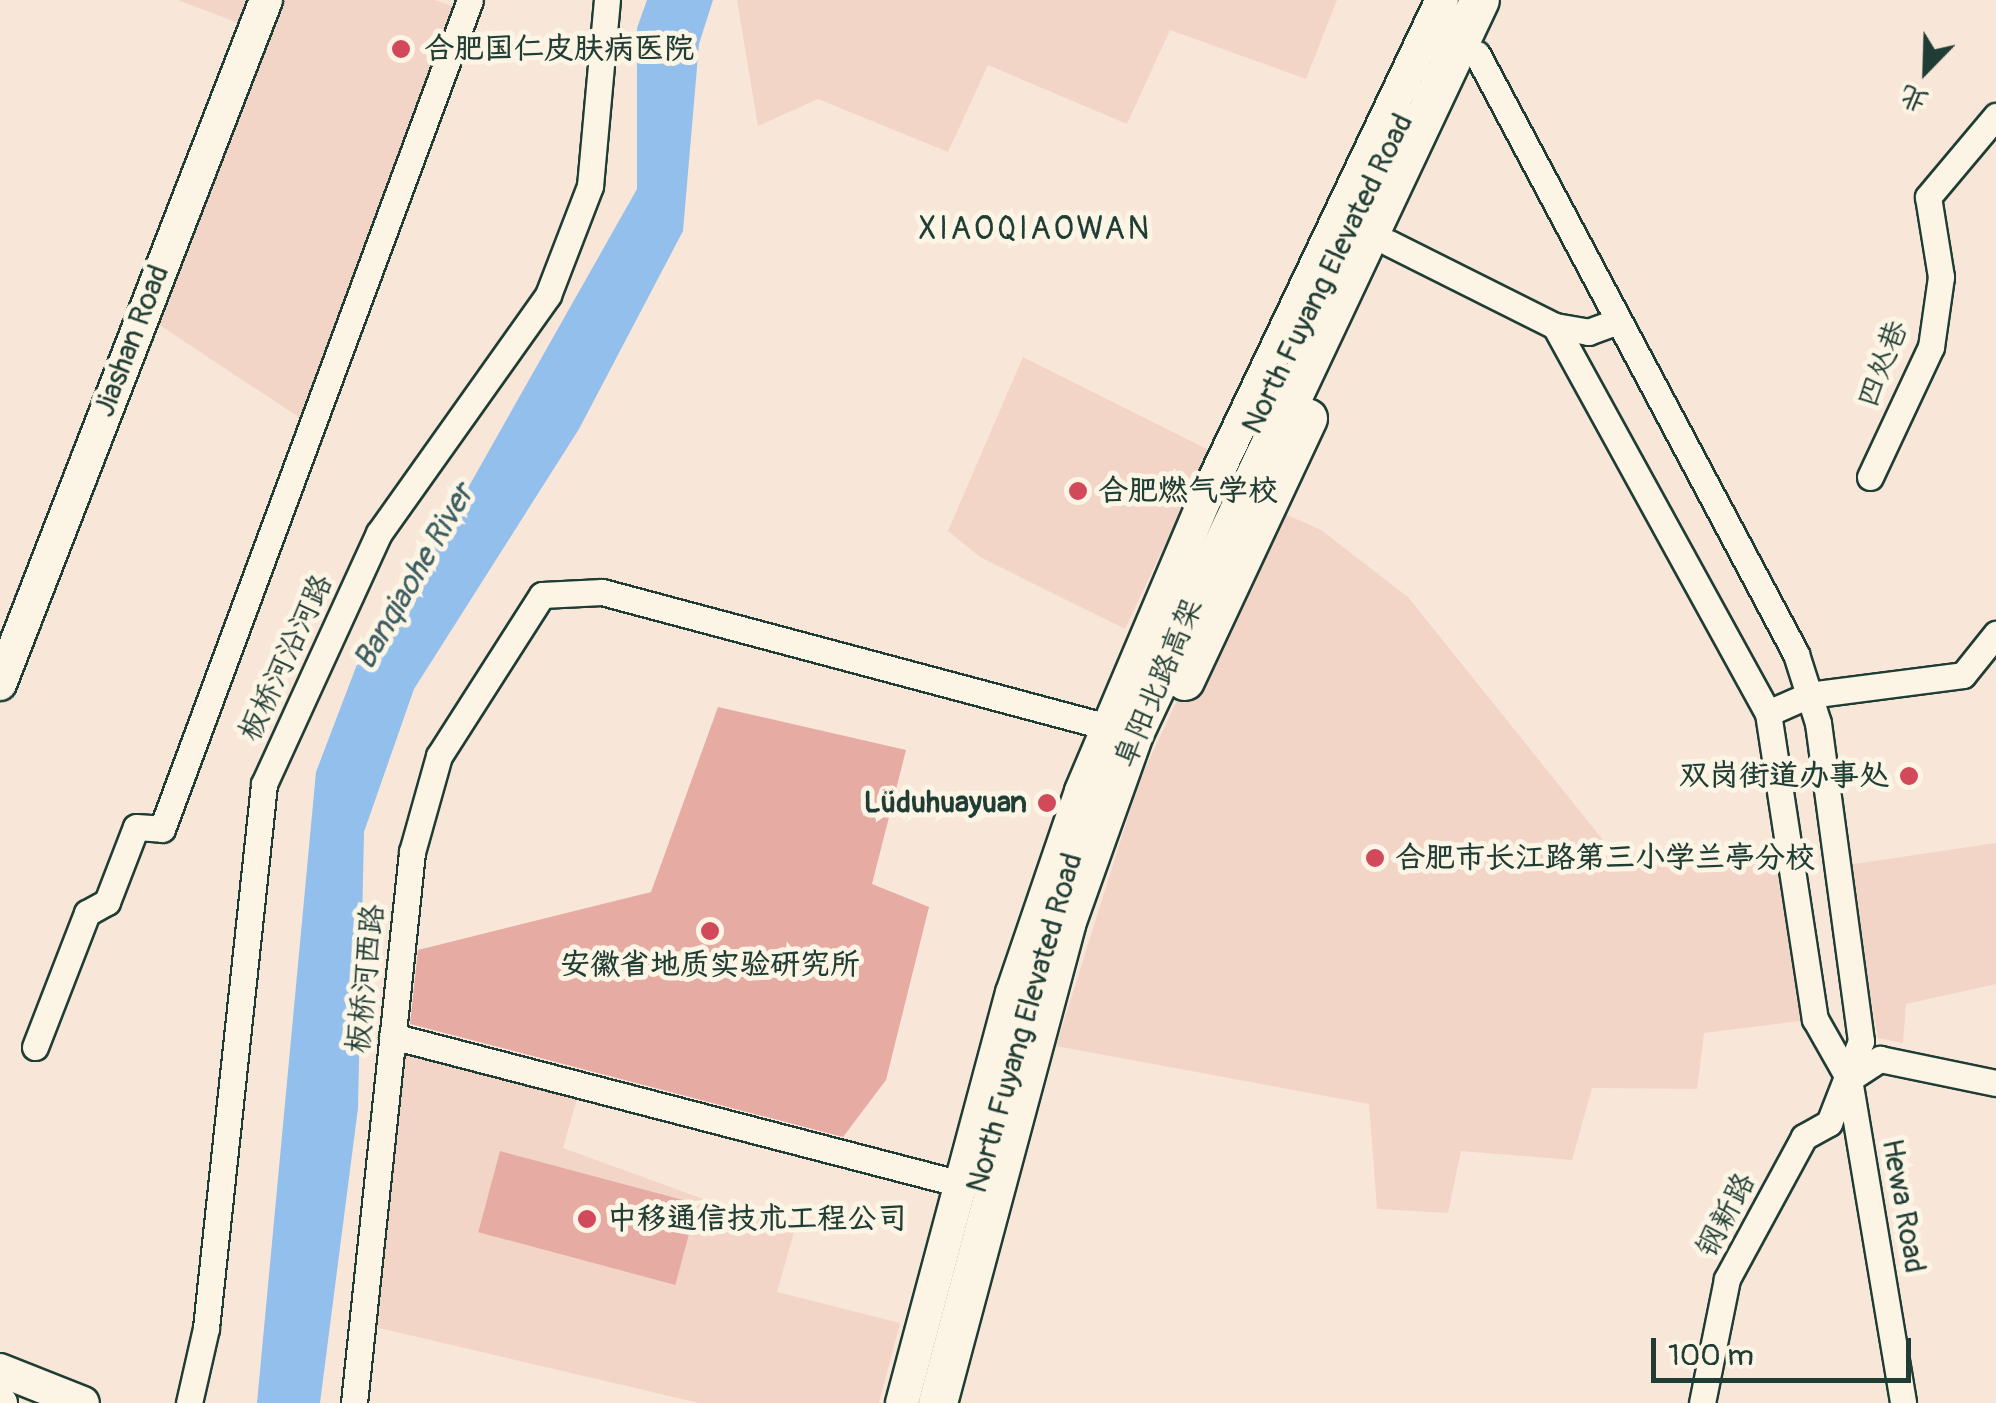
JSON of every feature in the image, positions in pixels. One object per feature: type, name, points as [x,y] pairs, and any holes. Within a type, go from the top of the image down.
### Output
[{"type":"highway","name":"North Fuyang Elevated Road","points":[[921,1403],[1047,923],[1101,769],[1216,506],[1461,0]]},
{"type":"highway","name":"阜阳北路高架","points":[[938,1403],[1066,924],[1134,734],[1480,0]]},
{"type":"highway","points":[[962,1403],[1086,928],[1132,800],[1501,0]]},
{"type":"main road","name":"Jiashan Road","points":[[0,684],[266,0]]},
{"type":"main road","points":[[902,1403],[1012,993],[1108,727],[1203,503],[1442,0]]},
{"type":"main road","points":[[0,1370],[82,1403]]},
{"type":"street","points":[[35,1047],[87,913],[106,902],[136,828],[162,829],[470,0]]},
{"type":"street","name":"板桥河沿河路","points":[[188,1403],[206,1328],[264,784],[379,534],[548,295],[590,186],[607,0]]},
{"type":"street","points":[[1476,54],[1810,695],[1861,1041],[1848,1079]]},
{"type":"street","name":"四处巷","points":[[1870,477],[1931,347],[1941,277],[1928,198],[1996,116]]},
{"type":"street","points":[[1388,244],[1555,326],[1588,332],[1618,321]]},
{"type":"street","points":[[1555,326],[1768,713],[1815,1019],[1848,1079]]},
{"type":"street","name":"板桥河西路","points":[[354,1403],[412,852],[440,756],[542,595],[602,592],[1108,727]]},
{"type":"street","points":[[1962,676],[1996,634]]},
{"type":"street","points":[[1768,713],[1810,695],[1996,671]]},
{"type":"street","points":[[392,1036],[961,1184]]},
{"type":"street","points":[[1848,1079],[1880,1059],[1996,1083]]},
{"type":"street","name":"钢新路","points":[[1702,1403],[1727,1278],[1804,1137],[1829,1123],[1848,1079]]},
{"type":"street","name":"Hewa Road","points":[[1848,1079],[1903,1403]]},
{"type":"shaded area","points":[[178,0],[435,0],[466,11],[312,426],[143,314],[254,29]]},
{"type":"shaded area","points":[[737,0],[1337,0],[1306,79],[1170,30],[1127,124],[988,65],[948,152],[818,99],[758,126]]},
{"type":"shaded area","name":"合肥燃气学校","points":[[1023,357],[1209,450],[1125,629],[980,557],[948,531]]},
{"type":"shaded area","name":"合肥市长江路第三小学兰亭分校","points":[[1267,506],[1321,530],[1408,597],[1603,840],[1649,863],[1790,853],[1815,1019],[1704,1033],[1697,1089],[1592,1088],[1572,1160],[1461,1151],[1448,1213],[1377,1209],[1369,1104],[1056,1046],[1139,782]]},
{"type":"shaded area","points":[[1996,843],[1996,984],[1906,1004],[1903,1043],[1878,1038],[1847,865]]},
{"type":"shaded area","points":[[392,1036],[581,1085],[563,1148],[794,1232],[777,1292],[900,1323],[879,1403],[699,1403],[371,1326]]},
{"type":"water","name":"Banqiaohe River","points":[[647,0],[713,0],[699,44],[683,231],[579,429],[414,689],[364,832],[358,1108],[320,1403],[257,1403],[316,772],[364,646],[460,502],[637,189],[637,28]]},
{"type":"building","name":"安徽省地质实验研究所","points":[[718,707],[906,750],[872,884],[929,907],[886,1080],[843,1137],[410,1024],[418,950],[651,892]]},
{"type":"building","name":"中移通信技术工程公司","points":[[500,1151],[697,1204],[675,1285],[478,1232]]},
{"type":"place","name":"合肥国仁皮肤病医院","points":[[401,49]]},
{"type":"place","name":"合肥燃气学校","points":[[1078,491]]},
{"type":"place","name":"双岗街道办事处","points":[[1909,776]]},
{"type":"place","name":"Lüduhuayuan","points":[[1047,803]]},
{"type":"place","name":"合肥市长江路第三小学兰亭分校","points":[[1375,858]]},
{"type":"place","name":"安徽省地质实验研究所","points":[[710,931]]},
{"type":"place","name":"中移通信技术工程公司","points":[[587,1219]]},
{"type":"district","name":"XIAOQIAOWAN","points":[[1035,229]]}]
